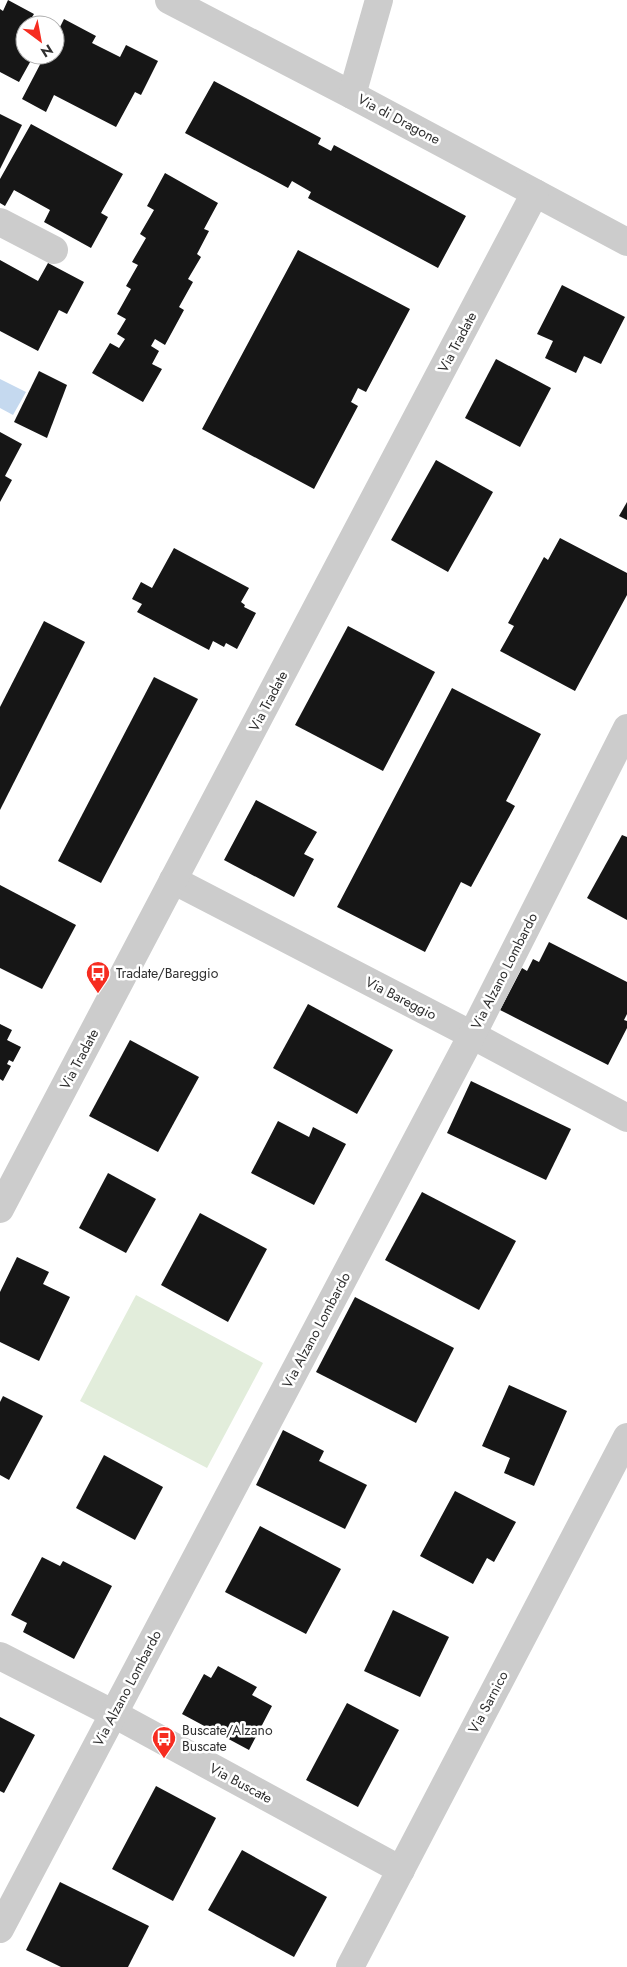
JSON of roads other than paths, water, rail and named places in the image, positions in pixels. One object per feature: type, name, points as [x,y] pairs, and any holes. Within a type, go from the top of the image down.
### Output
[{"type":"street","name":"Via di Dragone","points":[[169,0],[352,94],[627,242]]},
{"type":"street","points":[[352,94],[379,0]]},
{"type":"street","name":"Via Tradate","points":[[0,1209],[535,192]]},
{"type":"street","points":[[0,222],[54,250]]},
{"type":"street","name":"Via Alzano Lombardo","points":[[0,1929],[472,1035],[627,728]]},
{"type":"street","name":"Via Bareggio","points":[[174,880],[627,1118]]},
{"type":"street","name":"Via Sarnico","points":[[350,1967],[627,1437]]},
{"type":"street","name":"Via Buscate","points":[[0,1656],[114,1714],[401,1870]]},
{"type":"water","points":[[0,379],[26,392],[13,415],[0,408]]},
{"type":"place","name":"Tradate/Bareggio","points":[[98,994]]},
{"type":"place","name":"Buscate/Alzano Buscate","points":[[164,1759]]}]
